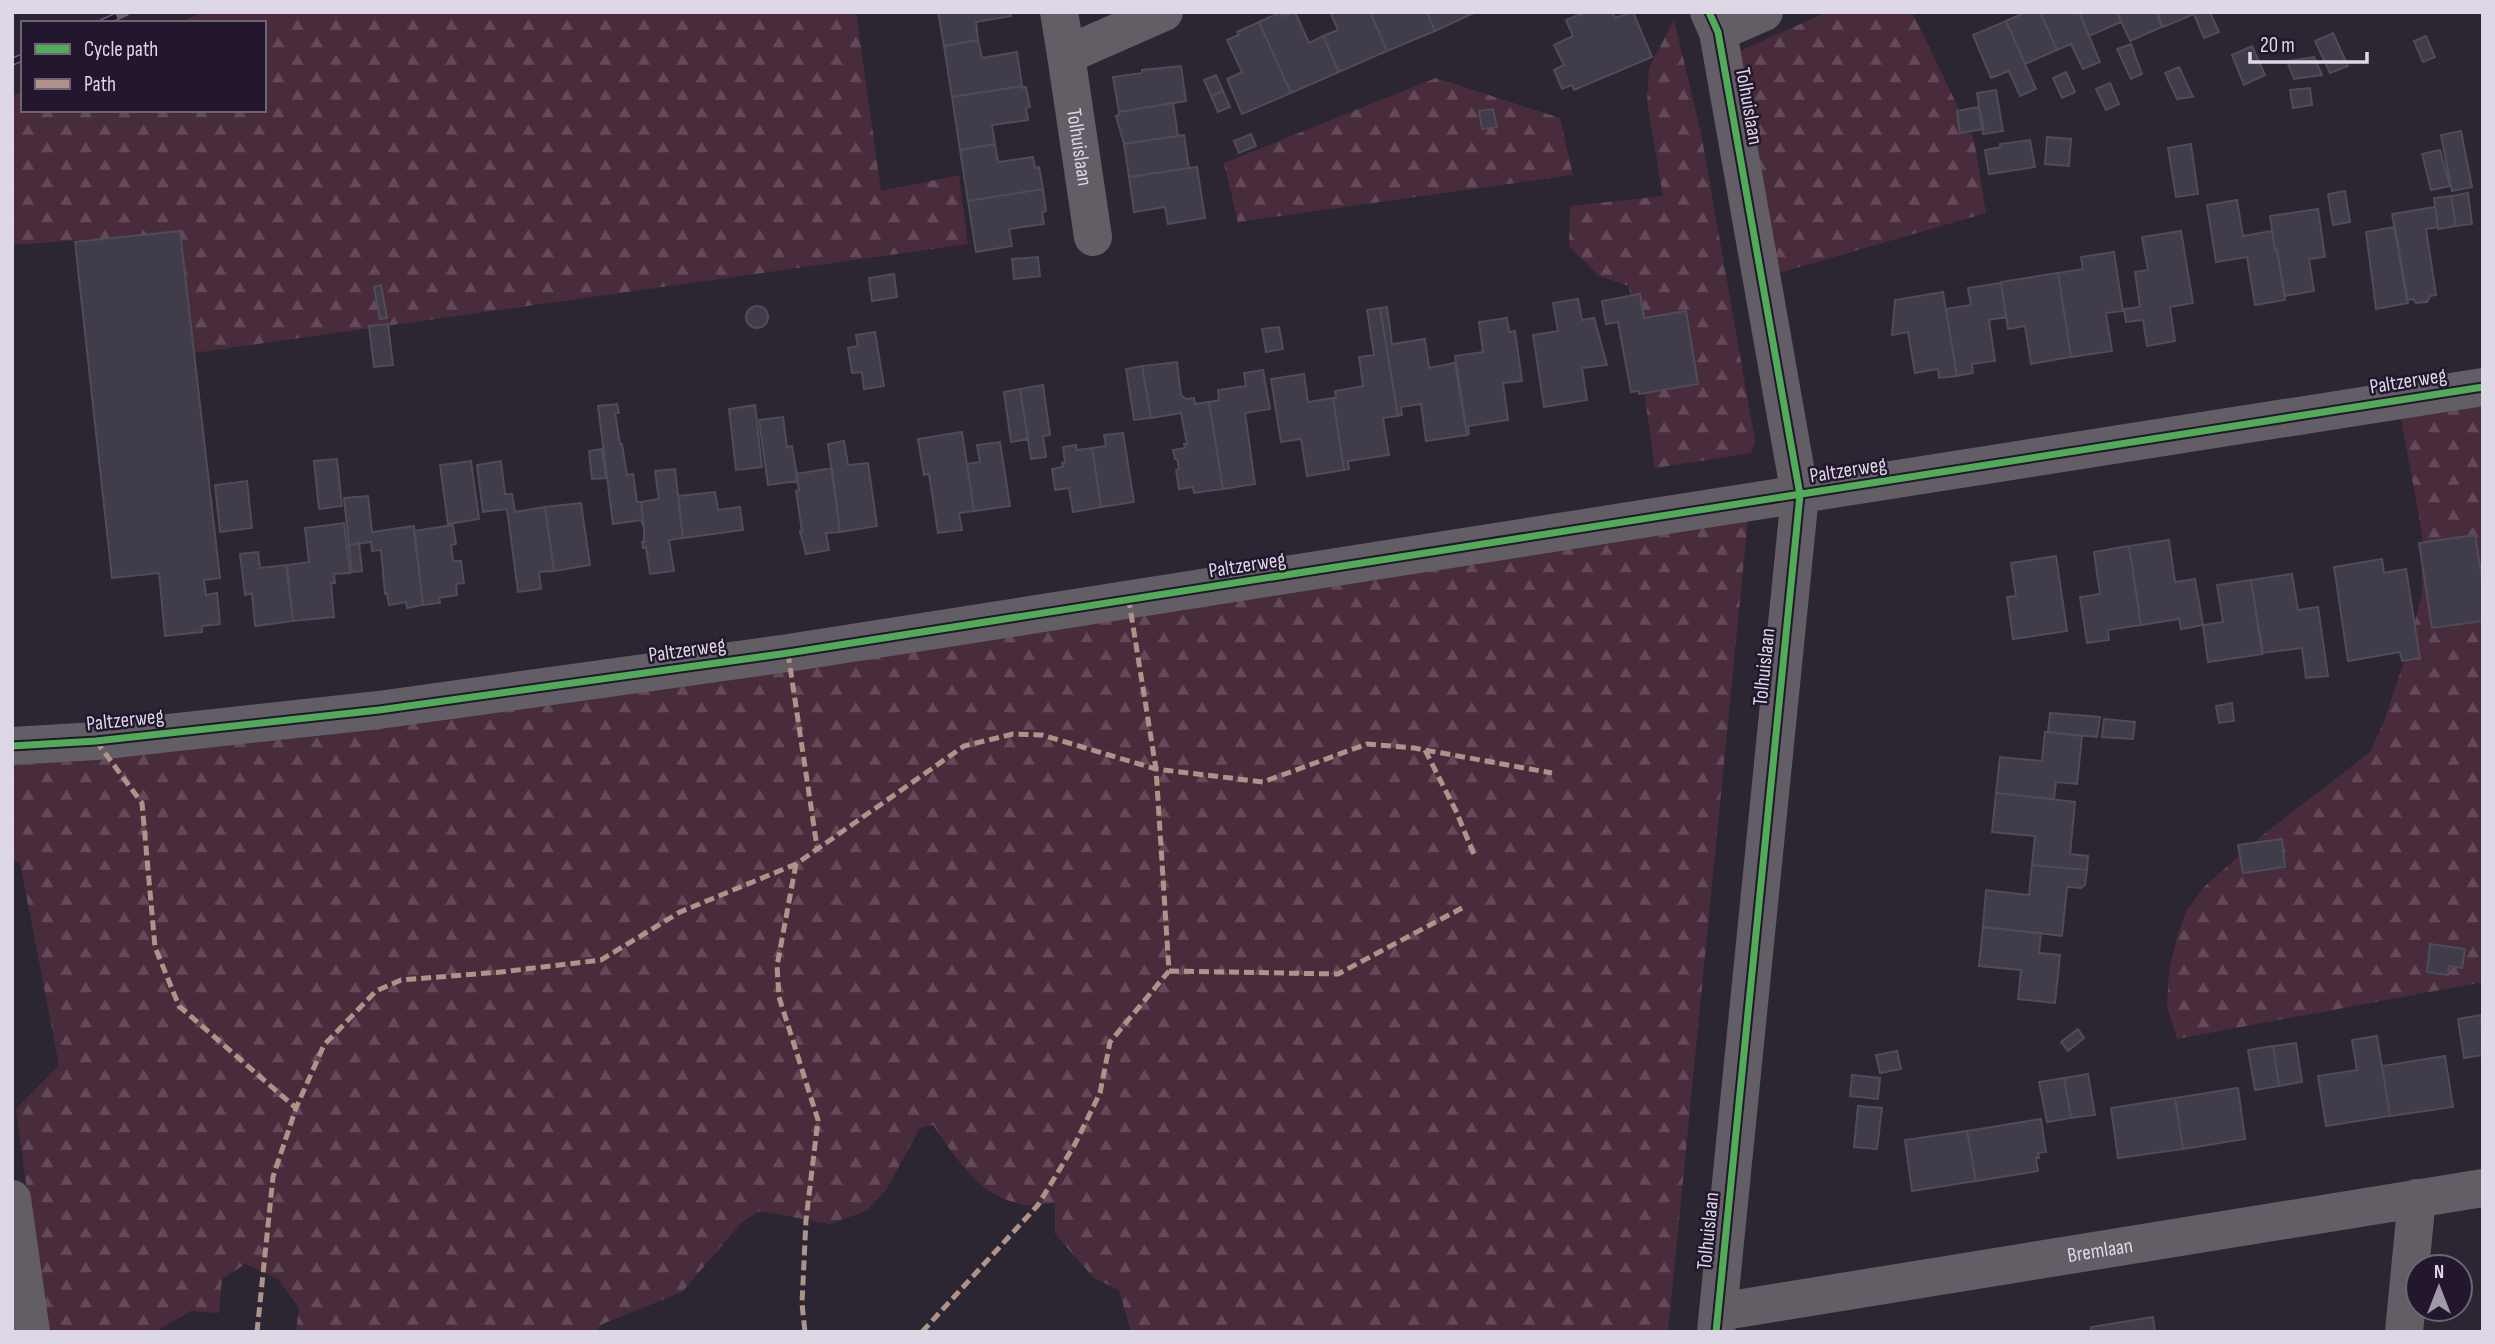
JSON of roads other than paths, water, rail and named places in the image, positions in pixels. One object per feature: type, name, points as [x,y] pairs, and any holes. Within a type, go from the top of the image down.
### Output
[{"type":"street","name":"Tolhuislaan","points":[[1059,12],[1093,237]]},
{"type":"street","points":[[1066,55],[1164,12]]},
{"type":"street","points":[[1714,22],[1764,12]]},
{"type":"street","name":"Tolhuislaan","points":[[1714,22],[1800,495],[1717,1322]]},
{"type":"street","name":"Paltzerweg","points":[[12,746],[96,741],[379,710],[788,653],[2483,387]]},
{"type":"street","name":"Bremlaan","points":[[1717,1322],[2483,1188]]},
{"type":"street","points":[[2404,1332],[2417,1198]]},
{"type":"street","points":[[12,1199],[31,1332]]},
{"type":"railway","points":[[106,21],[126,12]]},
{"type":"railway","points":[[12,62],[21,58]]}]
